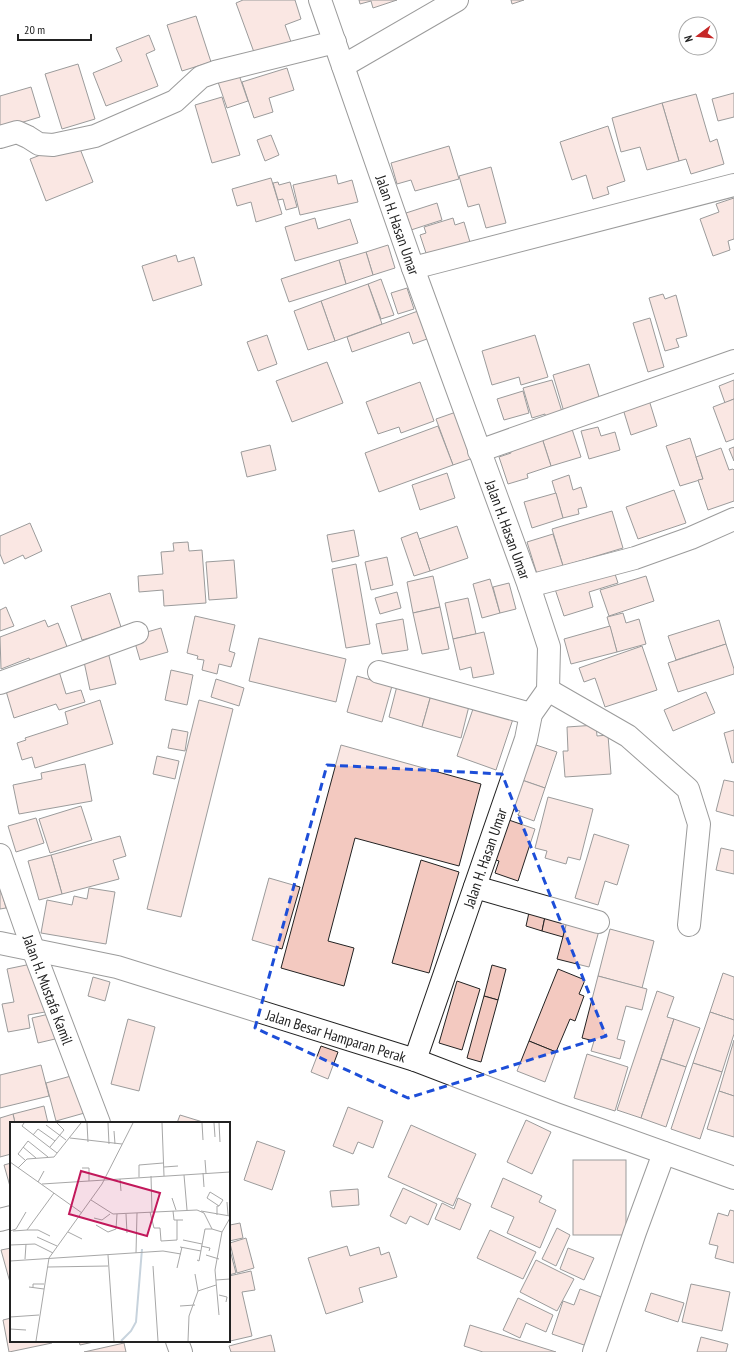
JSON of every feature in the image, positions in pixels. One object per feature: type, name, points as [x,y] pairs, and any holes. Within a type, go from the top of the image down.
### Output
[{"type":"street","name":"Jalan H. Hasan Umar","points":[[320,0],[413,268],[529,586],[548,647],[548,690],[532,714],[526,739],[415,1060]]},
{"type":"street","points":[[343,66],[457,0]]},
{"type":"street","points":[[0,137],[17,132],[39,144],[53,146],[78,141],[95,136],[175,101],[201,77],[215,72],[335,42]]},
{"type":"street","points":[[413,268],[734,185]]},
{"type":"street","points":[[479,452],[734,361]]},
{"type":"street","points":[[529,586],[635,558],[691,538],[734,519]]},
{"type":"street","points":[[0,683],[137,633]]},
{"type":"street","points":[[380,672],[532,714]]},
{"type":"street","points":[[548,690],[628,736],[688,789],[699,824],[689,925]]},
{"type":"street","name":"Jalan H. Mustafa Kamil","points":[[0,855],[33,949],[99,1122]]},
{"type":"street","points":[[475,887],[598,922]]},
{"type":"street","name":"Jalan Besar Hamparan Perak","points":[[0,944],[33,949],[117,967],[415,1060],[556,1114],[734,1178]]},
{"type":"street","points":[[594,1352],[664,1153]]},
{"type":"street","points":[[0,1220],[10,1217]]},
{"type":"street","points":[[177,1342],[181,1352]]},
{"type":"highlighted area","points":[[327,765],[502,774],[606,1036],[408,1098],[255,1028]]},
{"type":"building","points":[[243,0],[295,0],[301,19],[285,25],[291,42],[255,55],[236,3]]},
{"type":"building","points":[[359,0],[397,0],[373,8],[371,1],[360,4]]},
{"type":"building","points":[[511,0],[524,0],[512,4]]},
{"type":"building","points":[[196,16],[211,62],[182,71],[167,25]]},
{"type":"building","points":[[149,35],[155,50],[146,54],[158,86],[106,106],[93,73],[122,61],[116,48]]},
{"type":"building","points":[[78,64],[95,119],[62,129],[45,74]]},
{"type":"building","points":[[287,68],[294,90],[269,98],[273,112],[254,118],[242,82]]},
{"type":"building","points":[[239,75],[248,101],[227,108],[218,82]]},
{"type":"building","points":[[31,87],[40,117],[0,129],[0,96]]},
{"type":"building","points":[[734,93],[734,117],[718,121],[712,99]]},
{"type":"building","points":[[696,94],[710,142],[717,139],[724,164],[691,174],[686,159],[679,161],[662,103]]},
{"type":"building","points":[[222,97],[240,155],[212,163],[195,105]]},
{"type":"building","points":[[662,103],[679,161],[647,170],[640,147],[621,152],[612,118]]},
{"type":"building","points":[[608,126],[625,181],[607,187],[609,194],[593,199],[586,175],[572,180],[560,142]]},
{"type":"building","points":[[271,135],[279,155],[265,161],[257,140]]},
{"type":"building","points":[[77,141],[93,182],[46,201],[30,159]]},
{"type":"building","points":[[449,146],[459,179],[415,191],[411,180],[397,184],[391,163]]},
{"type":"building","points":[[491,167],[506,223],[486,228],[479,204],[468,207],[459,176]]},
{"type":"building","points":[[336,175],[338,184],[352,180],[358,202],[300,215],[293,185]]},
{"type":"building","points":[[271,178],[282,214],[256,222],[251,202],[237,206],[232,189]]},
{"type":"building","points":[[278,182],[279,185],[290,182],[297,207],[286,210],[283,199],[278,200],[273,183]]},
{"type":"building","points":[[734,198],[734,239],[728,241],[730,250],[713,256],[700,219],[719,212],[716,204]]},
{"type":"building","points":[[437,203],[442,220],[411,230],[406,213]]},
{"type":"building","points":[[315,218],[318,229],[350,219],[358,243],[295,261],[285,227]]},
{"type":"building","points":[[453,218],[455,225],[464,222],[472,249],[429,262],[420,235],[426,233],[424,227]]},
{"type":"building","points":[[388,245],[395,268],[373,275],[366,252]]},
{"type":"building","points":[[366,252],[373,275],[346,284],[339,260]]},
{"type":"building","points":[[176,255],[178,262],[194,257],[202,285],[153,301],[142,266]]},
{"type":"building","points":[[339,260],[346,284],[289,302],[281,279]]},
{"type":"building","points":[[381,279],[394,315],[381,319],[368,284]]},
{"type":"building","points":[[368,284],[382,324],[335,341],[321,301]]},
{"type":"building","points":[[407,288],[414,309],[398,314],[391,293]]},
{"type":"building","points":[[663,294],[665,299],[676,295],[687,336],[676,339],[679,347],[665,351],[649,298]]},
{"type":"building","points":[[321,301],[335,341],[308,350],[294,311]]},
{"type":"building","points":[[418,311],[427,339],[413,344],[409,332],[352,352],[347,337]]},
{"type":"building","points":[[650,318],[664,367],[648,372],[633,323]]},
{"type":"building","points":[[267,335],[277,364],[258,371],[247,342]]},
{"type":"building","points":[[535,335],[548,377],[521,385],[519,377],[492,385],[482,351]]},
{"type":"building","points":[[327,362],[343,403],[292,422],[276,381]]},
{"type":"building","points":[[589,364],[600,400],[564,412],[553,375]]},
{"type":"building","points":[[552,380],[564,418],[547,423],[545,414],[532,418],[523,388]]},
{"type":"building","points":[[734,380],[734,399],[725,403],[719,386]]},
{"type":"building","points":[[420,382],[434,421],[401,433],[399,427],[378,434],[366,402]]},
{"type":"building","points":[[523,391],[529,413],[504,420],[497,399]]},
{"type":"building","points":[[734,399],[734,439],[726,442],[713,407]]},
{"type":"building","points":[[649,400],[657,426],[631,435],[623,409]]},
{"type":"building","points":[[459,411],[476,457],[453,465],[436,419]]},
{"type":"building","points":[[438,426],[453,465],[379,492],[365,453]]},
{"type":"building","points":[[571,426],[581,457],[551,466],[541,435]]},
{"type":"building","points":[[598,427],[601,436],[615,432],[620,450],[589,459],[581,431]]},
{"type":"building","points":[[541,435],[551,466],[527,474],[528,478],[508,484],[499,457],[511,453],[509,445]]},
{"type":"building","points":[[690,438],[703,479],[680,486],[666,446]]},
{"type":"building","points":[[270,445],[276,470],[247,477],[241,452]]},
{"type":"building","points":[[734,447],[734,461],[729,449]]},
{"type":"building","points":[[721,448],[729,470],[734,470],[734,501],[708,510],[698,480],[703,479],[696,457]]},
{"type":"building","points":[[447,473],[455,498],[420,510],[412,485]]},
{"type":"building","points":[[569,475],[573,490],[581,487],[587,507],[578,509],[579,514],[563,518],[552,481]]},
{"type":"building","points":[[674,490],[686,523],[638,539],[626,507]]},
{"type":"building","points":[[556,493],[563,518],[532,528],[524,502]]},
{"type":"building","points":[[612,511],[623,548],[563,566],[552,529]]},
{"type":"building","points":[[30,523],[42,551],[25,559],[23,555],[4,564],[0,554],[0,536]]},
{"type":"building","points":[[457,526],[468,558],[430,571],[419,539]]},
{"type":"building","points":[[354,530],[359,556],[332,562],[327,535]]},
{"type":"building","points":[[417,532],[430,571],[414,576],[401,538]]},
{"type":"building","points":[[553,534],[563,566],[537,574],[527,542]]},
{"type":"building","points":[[188,542],[189,551],[202,550],[206,603],[164,606],[163,590],[139,592],[138,576],[163,574],[161,552],[174,551],[173,543]]},
{"type":"building","points":[[387,557],[393,585],[371,590],[365,562]]},
{"type":"building","points":[[234,560],[237,598],[209,600],[206,562]]},
{"type":"building","points":[[356,564],[370,644],[346,648],[332,569]]},
{"type":"building","points":[[613,568],[618,583],[589,592],[593,607],[564,616],[554,586]]},
{"type":"building","points":[[433,576],[440,607],[413,613],[407,582]]},
{"type":"building","points":[[646,576],[654,601],[609,616],[600,590]]},
{"type":"building","points":[[490,579],[500,613],[482,618],[473,584]]},
{"type":"building","points":[[509,583],[516,609],[500,613],[493,587]]},
{"type":"building","points":[[397,592],[401,608],[380,614],[375,598]]},
{"type":"building","points":[[110,593],[121,627],[111,630],[113,636],[98,642],[96,636],[82,640],[71,606]]},
{"type":"building","points":[[468,598],[476,634],[453,639],[445,603]]},
{"type":"building","points":[[6,607],[14,626],[0,631],[0,610]]},
{"type":"building","points":[[440,607],[449,649],[422,654],[413,613]]},
{"type":"building","points":[[623,613],[626,623],[639,619],[646,644],[617,652],[607,617]]},
{"type":"building","points":[[195,616],[235,625],[229,651],[235,653],[231,667],[219,664],[217,674],[202,670],[204,660],[197,659],[198,656],[187,653]]},
{"type":"building","points":[[403,619],[408,650],[382,654],[376,624]]},
{"type":"building","points":[[45,620],[48,627],[58,623],[69,652],[32,665],[29,658],[1,669],[0,637]]},
{"type":"building","points":[[719,620],[726,644],[676,660],[668,636]]},
{"type":"building","points":[[610,626],[617,652],[571,664],[564,639]]},
{"type":"building","points":[[161,628],[168,652],[140,660],[133,636]]},
{"type":"building","points":[[484,632],[494,674],[473,678],[471,667],[460,670],[453,639]]},
{"type":"building","points":[[259,638],[346,659],[336,702],[249,681]]},
{"type":"building","points":[[726,644],[734,669],[734,674],[678,692],[668,663]]},
{"type":"building","points":[[642,646],[657,690],[605,707],[595,678],[584,682],[579,668]]},
{"type":"building","points":[[108,652],[116,684],[90,690],[83,657]]},
{"type":"building","points":[[58,668],[66,694],[81,690],[85,702],[59,710],[56,704],[14,718],[6,691],[41,680],[39,673]]},
{"type":"building","points":[[171,670],[193,675],[187,705],[165,700]]},
{"type":"building","points":[[357,676],[392,686],[382,722],[347,712]]},
{"type":"building","points":[[216,679],[244,688],[239,706],[211,697]]},
{"type":"building","points":[[397,686],[431,695],[422,727],[389,717]]},
{"type":"building","points":[[706,692],[715,713],[673,731],[664,710]]},
{"type":"building","points":[[431,695],[469,706],[461,738],[422,727]]},
{"type":"building","points":[[100,700],[113,744],[35,768],[32,757],[22,760],[17,743],[26,740],[25,738],[68,724],[65,712]]},
{"type":"building","points":[[199,700],[233,709],[181,917],[147,909]]},
{"type":"building","points":[[475,703],[514,716],[496,770],[457,756]]},
{"type":"building","points":[[596,725],[597,736],[608,735],[611,774],[565,777],[563,751],[568,751],[567,727]]},
{"type":"building","points":[[172,729],[188,732],[185,751],[168,748]]},
{"type":"building","points":[[734,730],[734,762],[732,763],[724,733]]},
{"type":"building","points":[[527,742],[557,752],[545,788],[516,778]]},
{"type":"building","points":[[341,745],[481,784],[459,866],[355,838],[328,941],[354,948],[344,986],[281,968]]},
{"type":"building","points":[[157,756],[179,761],[175,779],[153,774]]},
{"type":"building","points":[[85,764],[92,801],[19,814],[13,785],[42,779],[41,773]]},
{"type":"building","points":[[516,778],[545,788],[534,821],[518,815],[520,811],[506,806]]},
{"type":"building","points":[[724,780],[734,782],[734,816],[716,811]]},
{"type":"building","points":[[548,797],[593,809],[580,860],[568,857],[566,864],[545,858],[547,851],[535,848]]},
{"type":"building","points":[[81,806],[92,840],[50,853],[39,819]]},
{"type":"building","points":[[36,818],[44,843],[16,852],[8,826]]},
{"type":"building","points":[[503,818],[535,829],[518,881],[495,873],[499,861],[490,858]]},
{"type":"building","points":[[594,834],[629,845],[617,885],[605,881],[598,905],[575,898]]},
{"type":"building","points":[[120,836],[126,856],[113,860],[119,879],[62,894],[51,855]]},
{"type":"building","points":[[721,848],[734,851],[734,874],[716,870]]},
{"type":"building","points":[[51,855],[62,894],[39,900],[28,861]]},
{"type":"building","points":[[421,860],[459,872],[429,973],[392,963]]},
{"type":"building","points":[[269,878],[300,887],[282,949],[252,940]]},
{"type":"building","points":[[0,886],[6,908],[0,909]]},
{"type":"building","points":[[89,888],[115,892],[106,944],[41,933],[47,900],[72,905],[74,896],[87,899]]},
{"type":"building","points":[[530,908],[546,912],[542,931],[526,926]]},
{"type":"building","points":[[546,912],[568,918],[563,937],[542,931]]},
{"type":"building","points":[[568,918],[600,927],[589,967],[557,959]]},
{"type":"building","points":[[610,929],[654,941],[642,988],[598,976]]},
{"type":"building","points":[[36,963],[45,1012],[28,1015],[30,1028],[8,1032],[2,1004],[14,1002],[7,969]]},
{"type":"building","points":[[492,965],[506,969],[498,1000],[484,996]]},
{"type":"building","points":[[558,969],[585,980],[579,994],[584,996],[575,1021],[570,1019],[556,1052],[529,1041]]},
{"type":"building","points":[[723,973],[734,977],[734,1020],[710,1012]]},
{"type":"building","points":[[598,976],[647,989],[642,1010],[626,1006],[617,1039],[625,1041],[620,1059],[591,1051],[594,1041],[582,1038]]},
{"type":"building","points":[[93,977],[110,982],[105,1001],[88,996]]},
{"type":"building","points":[[457,981],[480,989],[462,1050],[439,1043]]},
{"type":"building","points":[[657,991],[674,997],[667,1017],[674,1019],[641,1118],[617,1110]]},
{"type":"building","points":[[484,996],[498,1000],[481,1062],[467,1058]]},
{"type":"building","points":[[710,1012],[734,1020],[734,1034],[722,1072],[693,1063]]},
{"type":"building","points":[[49,1014],[55,1039],[38,1043],[32,1018]]},
{"type":"building","points":[[128,1019],[155,1027],[139,1091],[111,1084]]},
{"type":"building","points":[[674,1019],[700,1028],[686,1067],[661,1059]]},
{"type":"building","points":[[734,1040],[734,1096],[719,1091]]},
{"type":"building","points":[[529,1041],[556,1052],[545,1082],[517,1071]]},
{"type":"building","points":[[321,1046],[338,1052],[328,1079],[311,1072]]},
{"type":"building","points":[[587,1054],[628,1067],[615,1111],[574,1098]]},
{"type":"building","points":[[661,1059],[686,1067],[666,1127],[641,1118]]},
{"type":"building","points":[[693,1063],[722,1072],[700,1139],[671,1129]]},
{"type":"building","points":[[41,1065],[49,1096],[0,1108],[0,1075]]},
{"type":"building","points":[[78,1074],[88,1112],[56,1121],[46,1083]]},
{"type":"building","points":[[719,1091],[734,1096],[734,1137],[707,1129]]},
{"type":"building","points":[[44,1106],[48,1122],[15,1122],[13,1114]]},
{"type":"building","points":[[348,1107],[383,1121],[373,1148],[358,1142],[353,1154],[333,1146]]},
{"type":"building","points":[[13,1114],[15,1122],[10,1122],[10,1154],[0,1157],[0,1118]]},
{"type":"building","points":[[180,1115],[203,1122],[177,1122]]},
{"type":"building","points":[[526,1120],[551,1132],[532,1174],[507,1162]]},
{"type":"building","points":[[411,1125],[476,1154],[453,1206],[388,1177]]},
{"type":"building","points":[[257,1141],[285,1151],[272,1190],[244,1180]]},
{"type":"building","points":[[573,1160],[626,1160],[626,1235],[573,1235]]},
{"type":"building","points":[[10,1163],[10,1186],[4,1165]]},
{"type":"building","points":[[503,1178],[542,1196],[539,1202],[556,1210],[540,1248],[507,1233],[514,1217],[491,1207]]},
{"type":"building","points":[[403,1188],[437,1204],[428,1225],[410,1216],[406,1224],[390,1216]]},
{"type":"building","points":[[358,1189],[359,1205],[332,1207],[330,1191]]},
{"type":"building","points":[[458,1198],[471,1204],[460,1230],[435,1219],[442,1203],[454,1209]]},
{"type":"building","points":[[730,1210],[734,1211],[734,1263],[715,1258],[718,1246],[709,1244],[718,1213],[728,1216]]},
{"type":"building","points":[[240,1223],[243,1238],[230,1241],[230,1225]]},
{"type":"building","points":[[557,1228],[570,1235],[556,1266],[542,1259]]},
{"type":"building","points":[[490,1230],[536,1252],[523,1279],[477,1258]]},
{"type":"building","points":[[246,1238],[254,1268],[237,1273],[230,1243]]},
{"type":"building","points":[[347,1246],[350,1256],[379,1247],[381,1255],[389,1252],[397,1277],[359,1288],[363,1302],[326,1314],[308,1258]]},
{"type":"building","points":[[10,1248],[10,1282],[1,1250]]},
{"type":"building","points":[[568,1248],[594,1258],[584,1280],[560,1269]]},
{"type":"building","points":[[230,1250],[236,1273],[230,1275]]},
{"type":"building","points":[[536,1260],[574,1279],[557,1311],[520,1292]]},
{"type":"building","points":[[251,1271],[255,1290],[242,1292],[252,1336],[230,1341],[230,1276]]},
{"type":"building","points":[[691,1284],[730,1292],[722,1331],[682,1322]]},
{"type":"building","points":[[580,1289],[604,1298],[587,1346],[552,1334],[563,1301],[574,1305]]},
{"type":"building","points":[[651,1293],[684,1303],[678,1322],[645,1311]]},
{"type":"building","points":[[518,1298],[553,1315],[546,1332],[526,1323],[520,1338],[503,1330]]},
{"type":"building","points":[[10,1318],[10,1342],[52,1343],[9,1352],[3,1320]]},
{"type":"building","points":[[470,1325],[556,1352],[483,1352],[464,1346]]},
{"type":"building","points":[[271,1335],[275,1352],[231,1352],[229,1346]]},
{"type":"building","points":[[701,1337],[728,1344],[726,1352],[697,1352]]},
{"type":"building","points":[[79,1342],[94,1342],[80,1345]]},
{"type":"building","points":[[124,1343],[126,1352],[84,1352]]}]
